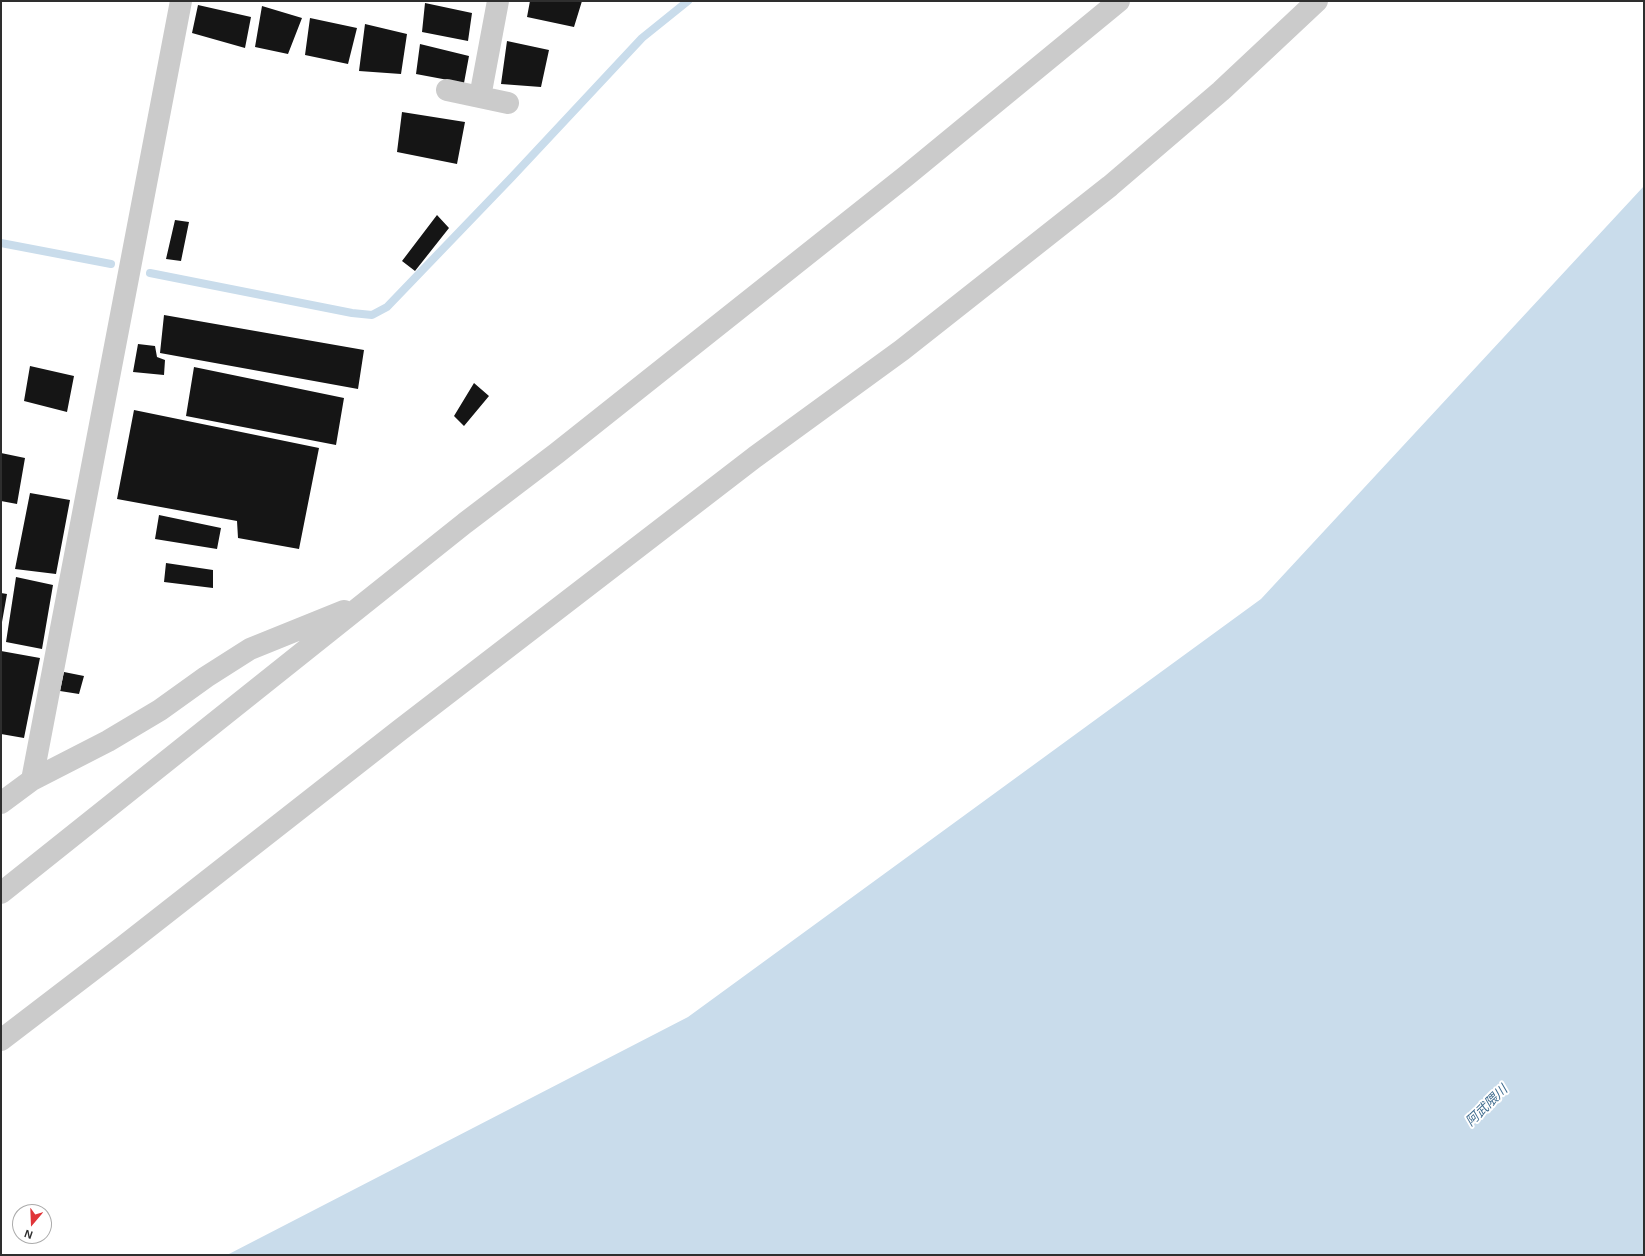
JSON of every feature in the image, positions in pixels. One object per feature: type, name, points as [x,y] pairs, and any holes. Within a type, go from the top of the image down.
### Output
[{"type":"street","points":[[32,780],[181,1]]},
{"type":"street","points":[[480,97],[498,1]]},
{"type":"street","points":[[1,893],[365,603],[906,176],[1119,1]]},
{"type":"street","points":[[1,1040],[124,946],[406,725],[755,457],[902,350],[1110,186],[1221,91],[1317,1]]},
{"type":"street","points":[[447,90],[508,104]]},
{"type":"street","points":[[1,803],[32,780],[108,741],[160,710],[206,677],[250,649],[365,603]]},
{"type":"water","name":"阿武隈川","points":[[1644,186],[1644,1255],[227,1255],[688,1017],[1261,599]]},
{"type":"building","points":[[530,1],[582,1],[574,27],[527,17]]},
{"type":"building","points":[[425,3],[472,13],[468,41],[422,32]]},
{"type":"building","points":[[198,5],[251,17],[245,48],[192,33]]},
{"type":"building","points":[[262,6],[302,18],[288,54],[255,47]]},
{"type":"building","points":[[310,18],[357,28],[348,64],[305,55]]},
{"type":"building","points":[[365,24],[407,34],[401,74],[359,71]]},
{"type":"building","points":[[507,41],[549,50],[541,87],[501,84]]},
{"type":"building","points":[[420,44],[469,56],[464,83],[416,74]]},
{"type":"building","points":[[402,112],[465,122],[457,164],[397,152]]},
{"type":"building","points":[[437,215],[449,228],[415,271],[402,261]]},
{"type":"building","points":[[175,220],[189,222],[181,261],[166,259]]},
{"type":"building","points":[[164,315],[364,350],[358,389],[160,353]]},
{"type":"building","points":[[138,344],[155,346],[157,357],[165,360],[164,375],[133,372]]},
{"type":"building","points":[[30,366],[74,376],[67,412],[24,401]]},
{"type":"building","points":[[194,367],[344,398],[336,445],[186,416]]},
{"type":"building","points":[[474,383],[489,396],[464,426],[454,416]]},
{"type":"building","points":[[134,410],[319,448],[299,549],[238,538],[237,521],[117,499]]},
{"type":"building","points":[[1,453],[25,458],[17,504],[1,501]]},
{"type":"building","points":[[30,493],[70,500],[56,574],[15,569]]},
{"type":"building","points":[[159,515],[221,528],[217,549],[155,539]]},
{"type":"building","points":[[166,563],[213,570],[213,588],[164,582]]},
{"type":"building","points":[[16,577],[53,585],[42,649],[6,642]]},
{"type":"building","points":[[1,593],[7,594],[2,622],[1,622]]},
{"type":"building","points":[[1,651],[40,658],[24,738],[1,734]]},
{"type":"building","points":[[64,672],[84,676],[79,694],[60,691]]},
{"type":"waterway","points":[[150,273],[352,313],[372,315],[387,307],[512,177],[642,38],[688,1]]},
{"type":"waterway","points":[[1,243],[111,264]]}]
